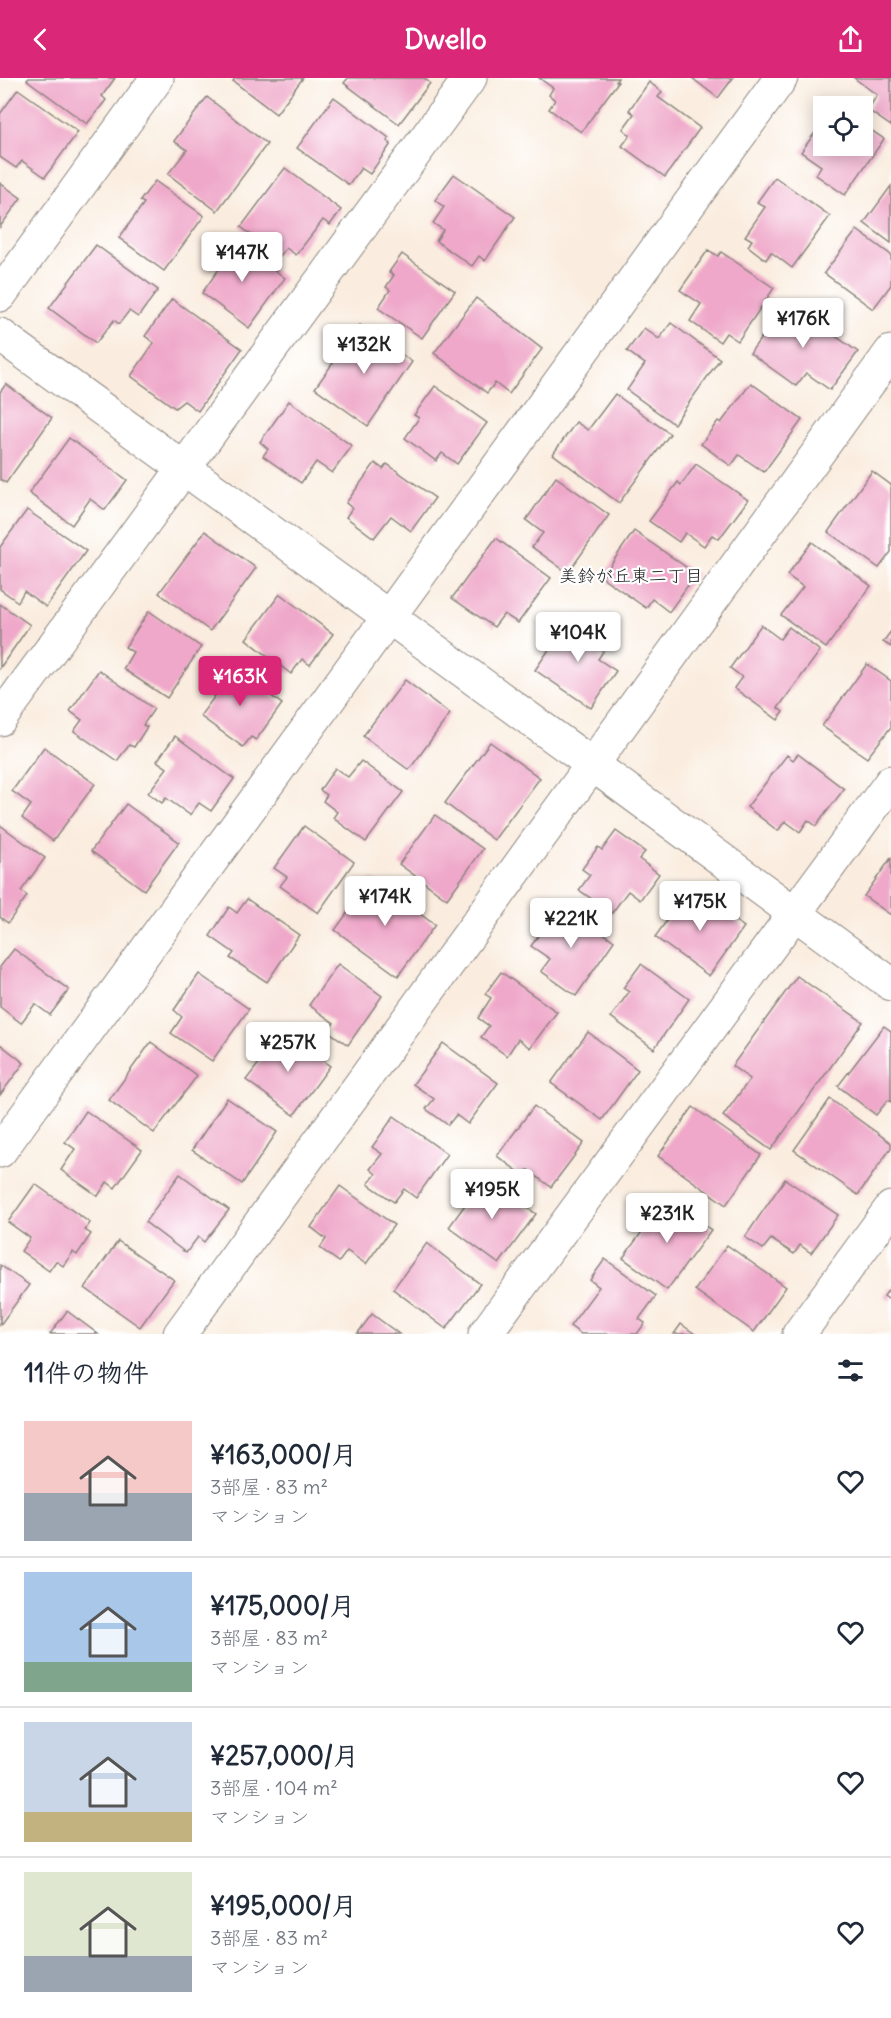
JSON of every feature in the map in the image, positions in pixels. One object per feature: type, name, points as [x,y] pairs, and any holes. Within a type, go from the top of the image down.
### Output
[{"type":"street","points":[[0,295],[158,78]]},
{"type":"street","points":[[0,719],[470,78]]},
{"type":"street","points":[[0,1151],[781,78]]},
{"type":"street","points":[[0,335],[891,984]]},
{"type":"street","points":[[180,1334],[891,352]]},
{"type":"street","points":[[485,1334],[891,782]]},
{"type":"street","points":[[799,1334],[891,1208]]},
{"type":"building","points":[[29,78],[115,78],[102,96],[106,100],[87,124],[27,80]]},
{"type":"building","points":[[235,78],[303,78],[276,114],[233,81]]},
{"type":"building","points":[[348,78],[424,78],[430,83],[399,124],[344,83]]},
{"type":"building","points":[[539,78],[618,78],[616,81],[618,82],[581,132],[549,109],[555,100],[549,95],[553,88]]},
{"type":"building","points":[[692,78],[733,78],[718,98]]},
{"type":"building","points":[[854,78],[891,78],[891,126],[873,113],[873,102],[877,95]]},
{"type":"building","points":[[649,82],[662,92],[658,97],[700,128],[665,177],[622,146],[630,135],[623,129],[634,114],[629,110]]},
{"type":"building","points":[[18,89],[78,132],[45,177],[22,161],[16,168],[0,157],[0,114]]},
{"type":"building","points":[[207,97],[267,144],[217,211],[168,174],[187,150],[174,141]]},
{"type":"building","points":[[334,97],[389,138],[387,141],[391,144],[370,174],[361,168],[349,185],[297,148]]},
{"type":"building","points":[[873,132],[884,139],[873,155]]},
{"type":"building","points":[[813,135],[813,156],[872,156],[845,195],[816,175],[821,166],[801,152]]},
{"type":"building","points":[[285,168],[341,210],[330,225],[323,220],[296,255],[286,248],[280,256],[241,227]]},
{"type":"building","points":[[454,174],[515,217],[485,261],[479,256],[472,266],[436,241],[443,230],[433,223],[444,207],[435,200]]},
{"type":"building","points":[[775,177],[830,216],[792,268],[771,252],[766,260],[748,246],[752,240],[745,236],[765,207],[757,202]]},
{"type":"building","points":[[155,181],[204,216],[164,271],[119,238],[144,203],[140,201]]},
{"type":"building","points":[[0,183],[21,198],[0,227]]},
{"type":"building","points":[[891,186],[891,243],[864,223]]},
{"type":"building","points":[[857,230],[891,255],[891,285],[873,309],[824,273]]},
{"type":"building","points":[[231,238],[285,278],[249,328],[202,293],[219,269],[212,264]]},
{"type":"building","points":[[96,245],[158,290],[138,317],[129,311],[119,324],[114,320],[96,343],[49,308]]},
{"type":"building","points":[[708,250],[718,256],[721,252],[774,288],[738,341],[726,333],[720,342],[690,321],[701,304],[680,290]]},
{"type":"building","points":[[402,254],[455,291],[422,338],[378,308],[390,290],[386,287],[394,275],[389,272]]},
{"type":"building","points":[[476,298],[542,349],[509,394],[495,383],[487,393],[434,353]]},
{"type":"building","points":[[172,299],[242,349],[198,411],[184,401],[175,408],[131,376],[154,343],[145,336]]},
{"type":"building","points":[[787,302],[858,352],[830,390],[806,373],[796,386],[750,353]]},
{"type":"building","points":[[671,323],[720,359],[674,424],[627,390],[645,364],[627,351],[644,328],[659,339]]},
{"type":"building","points":[[360,325],[412,362],[368,426],[315,388]]},
{"type":"building","points":[[751,383],[802,420],[764,472],[739,455],[731,466],[701,444],[718,421],[721,423]]},
{"type":"building","points":[[6,384],[52,418],[6,483],[0,479],[0,392]]},
{"type":"building","points":[[435,386],[487,423],[457,464],[442,453],[436,461],[405,438],[419,418],[414,415]]},
{"type":"building","points":[[615,394],[670,434],[619,503],[553,454],[576,422],[588,430]]},
{"type":"building","points":[[289,401],[352,446],[332,473],[316,462],[301,483],[263,456],[268,449],[260,442]]},
{"type":"building","points":[[69,438],[127,480],[105,510],[90,499],[72,525],[29,493]]},
{"type":"building","points":[[375,463],[383,469],[387,464],[435,498],[411,531],[391,516],[374,538],[346,517],[352,508],[346,503]]},
{"type":"building","points":[[696,464],[748,500],[719,539],[712,535],[704,546],[685,533],[679,542],[649,521],[678,482],[681,485]]},
{"type":"building","points":[[872,471],[891,485],[891,552],[879,568],[828,532]]},
{"type":"building","points":[[556,477],[609,515],[568,573],[532,547],[543,533],[526,520]]},
{"type":"building","points":[[27,510],[86,551],[46,607],[24,591],[18,602],[0,589],[0,547]]},
{"type":"building","points":[[205,531],[256,568],[210,631],[159,593]]},
{"type":"building","points":[[634,531],[696,574],[669,612],[652,599],[646,608],[602,577]]},
{"type":"building","points":[[496,538],[551,578],[518,623],[504,614],[494,627],[452,598]]},
{"type":"building","points":[[812,542],[871,586],[826,648],[781,615],[803,587],[787,575]]},
{"type":"building","points":[[280,594],[333,634],[310,665],[302,659],[291,674],[246,639]]},
{"type":"building","points":[[0,604],[30,625],[0,668]]},
{"type":"building","points":[[149,611],[201,647],[167,698],[123,669],[133,652],[125,647]]},
{"type":"building","points":[[572,616],[610,641],[598,659],[616,671],[591,708],[535,670]]},
{"type":"building","points":[[761,625],[780,639],[789,627],[820,651],[778,708],[783,712],[778,720],[734,688],[742,677],[730,668]]},
{"type":"building","points":[[891,631],[891,647],[883,642]]},
{"type":"building","points":[[867,664],[891,681],[891,727],[867,758],[822,726]]},
{"type":"building","points":[[229,665],[282,704],[256,740],[251,737],[243,747],[200,716],[215,696],[209,693]]},
{"type":"building","points":[[99,670],[154,709],[143,725],[147,727],[134,747],[129,745],[117,761],[74,731],[82,720],[70,711]]},
{"type":"building","points":[[405,680],[450,714],[409,770],[363,736]]},
{"type":"building","points":[[175,736],[234,779],[211,811],[199,803],[190,815],[166,798],[162,803],[148,793],[167,768],[157,761]]},
{"type":"building","points":[[490,742],[540,778],[494,840],[445,803]]},
{"type":"building","points":[[44,747],[95,784],[53,841],[22,818],[31,805],[12,791]]},
{"type":"building","points":[[798,754],[844,789],[816,826],[808,820],[800,832],[785,821],[778,831],[747,807],[787,755],[793,760]]},
{"type":"building","points":[[361,761],[403,792],[366,842],[333,818],[337,812],[323,801],[327,795],[320,790],[335,768],[348,777]]},
{"type":"building","points":[[126,804],[179,842],[144,890],[91,851]]},
{"type":"building","points":[[435,815],[483,849],[447,899],[399,864]]},
{"type":"building","points":[[0,825],[45,858],[21,891],[27,896],[8,923],[0,917]]},
{"type":"building","points":[[304,826],[354,862],[318,913],[280,886],[287,877],[274,868]]},
{"type":"building","points":[[616,831],[645,852],[639,859],[659,874],[640,900],[628,891],[612,913],[579,890],[590,875],[582,869],[598,847],[602,850]]},
{"type":"building","points":[[891,858],[891,915],[864,896]]},
{"type":"building","points":[[372,879],[435,925],[398,976],[335,930]]},
{"type":"building","points":[[690,888],[744,927],[709,976],[655,937]]},
{"type":"building","points":[[247,899],[299,935],[267,982],[230,958],[234,953],[210,936],[229,907],[237,913]]},
{"type":"building","points":[[561,903],[614,941],[576,996],[541,971],[550,959],[531,946]]},
{"type":"building","points":[[14,949],[69,990],[50,1015],[35,1004],[21,1023],[0,1007],[0,967]]},
{"type":"building","points":[[338,964],[382,996],[348,1045],[328,1031],[334,1023],[309,1005]]},
{"type":"building","points":[[641,964],[689,999],[654,1049],[611,1017],[629,992],[623,988]]},
{"type":"building","points":[[501,972],[557,1012],[530,1048],[518,1039],[507,1056],[481,1037],[489,1026],[478,1018],[491,998],[485,994]]},
{"type":"building","points":[[199,974],[249,1009],[212,1061],[171,1033],[182,1017],[174,1010]]},
{"type":"building","points":[[797,976],[863,1022],[771,1150],[723,1116],[750,1079],[732,1066]]},
{"type":"building","points":[[884,1026],[891,1031],[891,1102],[888,1100],[876,1115],[838,1086]]},
{"type":"building","points":[[283,1032],[330,1066],[294,1115],[246,1080]]},
{"type":"building","points":[[588,1032],[638,1070],[602,1120],[551,1083]]},
{"type":"building","points":[[151,1042],[197,1076],[154,1133],[109,1100]]},
{"type":"building","points":[[443,1043],[498,1083],[468,1124],[456,1115],[448,1125],[426,1109],[434,1099],[413,1084]]},
{"type":"building","points":[[0,1044],[24,1063],[0,1095]]},
{"type":"building","points":[[227,1098],[277,1132],[242,1184],[192,1150]]},
{"type":"building","points":[[830,1099],[891,1143],[891,1148],[858,1195],[794,1150]]},
{"type":"building","points":[[534,1106],[584,1143],[551,1187],[528,1170],[523,1175],[497,1156]]},
{"type":"building","points":[[693,1107],[761,1155],[726,1205],[658,1156]]},
{"type":"building","points":[[86,1111],[142,1150],[115,1188],[107,1182],[98,1196],[61,1170],[75,1149],[65,1142]]},
{"type":"building","points":[[394,1116],[447,1154],[416,1198],[404,1189],[394,1202],[368,1184],[376,1174],[370,1169],[382,1154],[372,1147]]},
{"type":"building","points":[[180,1174],[229,1210],[204,1242],[198,1237],[186,1253],[145,1222]]},
{"type":"building","points":[[485,1177],[536,1214],[499,1264],[449,1227]]},
{"type":"building","points":[[785,1179],[838,1215],[811,1253],[800,1245],[794,1254],[771,1239],[763,1249],[745,1237]]},
{"type":"building","points":[[35,1184],[90,1223],[85,1230],[91,1234],[77,1255],[73,1252],[63,1266],[56,1261],[49,1271],[21,1251],[30,1238],[8,1222]]},
{"type":"building","points":[[340,1186],[394,1225],[366,1264],[347,1251],[339,1262],[320,1248],[326,1239],[311,1227]]},
{"type":"building","points":[[667,1197],[711,1230],[667,1290],[623,1258]]},
{"type":"building","points":[[118,1241],[174,1280],[140,1327],[85,1288]]},
{"type":"building","points":[[427,1243],[480,1284],[446,1329],[393,1289]]},
{"type":"building","points":[[727,1245],[786,1287],[754,1332],[695,1290]]},
{"type":"building","points":[[605,1259],[656,1296],[639,1319],[645,1323],[637,1334],[581,1334],[570,1326],[599,1287],[590,1280]]},
{"type":"building","points":[[0,1265],[29,1285],[0,1325]]},
{"type":"building","points":[[891,1286],[891,1301],[884,1296]]},
{"type":"building","points":[[67,1311],[98,1334],[50,1334]]},
{"type":"building","points":[[372,1314],[399,1334],[357,1334]]},
{"type":"building","points":[[681,1324],[695,1334],[674,1334]]},
{"type":"district","name":"美鈴が丘東二丁目","points":[[631,575]]}]
